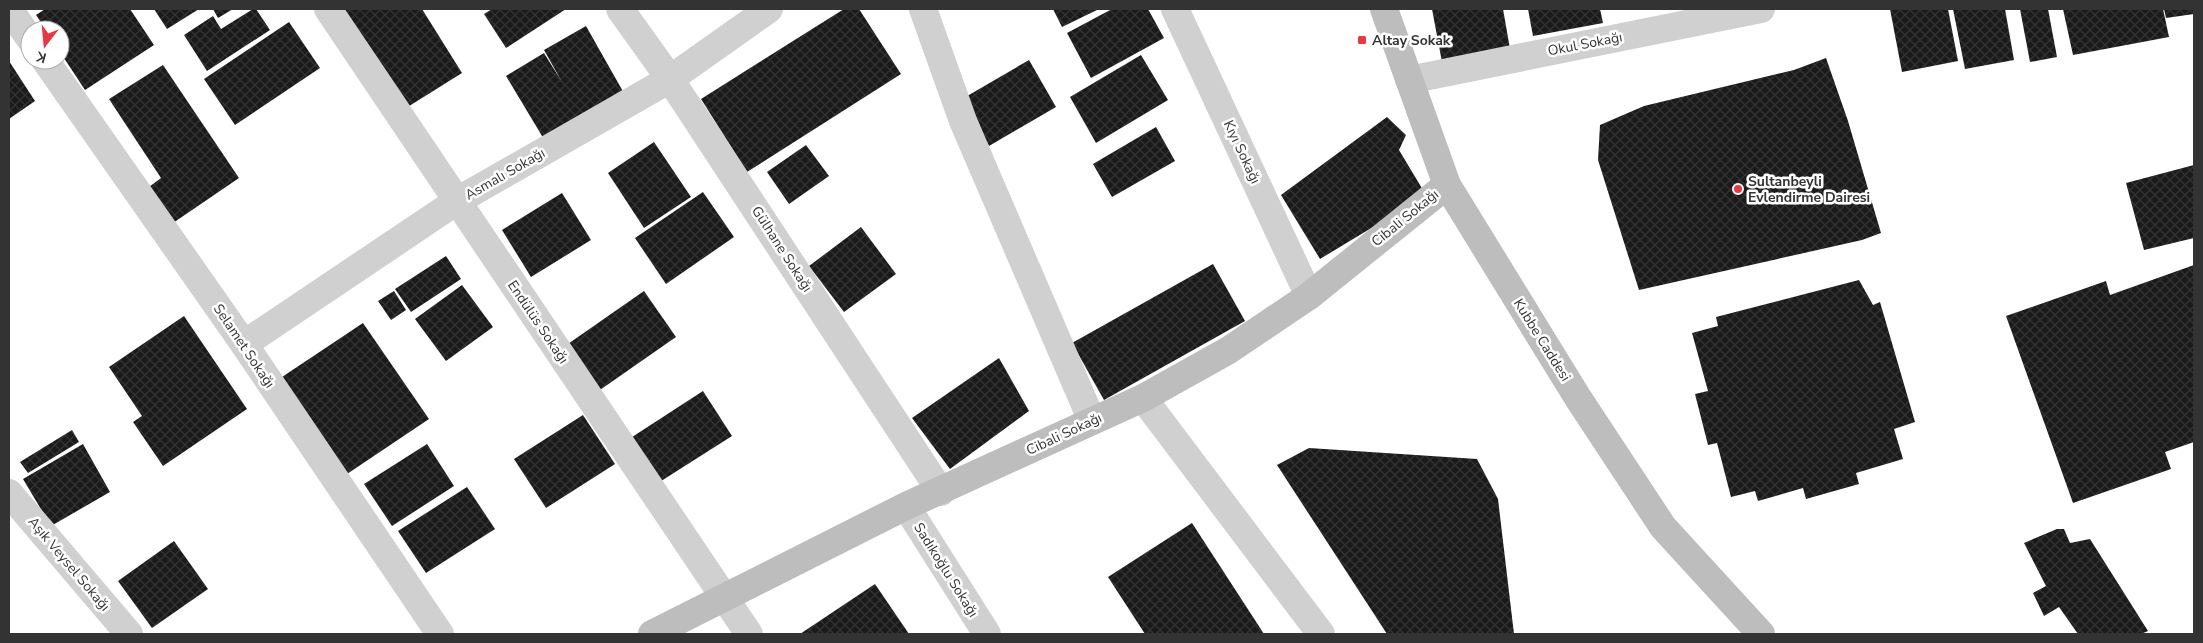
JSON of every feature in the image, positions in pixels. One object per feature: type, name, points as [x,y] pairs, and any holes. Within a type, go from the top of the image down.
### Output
[{"type":"street","points":[[9,9],[20,25]]},
{"type":"street","name":"Endülüs Sokağı","points":[[328,9],[749,634]]},
{"type":"street","name":"Gülhane Sokağı","points":[[620,9],[670,79],[941,492]]},
{"type":"street","name":"Asmalı Sokağı","points":[[244,344],[457,202],[670,79],[769,9]]},
{"type":"street","points":[[923,9],[963,121],[1092,421]]},
{"type":"street","name":"Kıyı Sokağı","points":[[1176,9],[1308,296]]},
{"type":"street","name":"Kubbe Caddesi","points":[[1384,9],[1447,185],[1573,390],[1663,527],[1761,634]]},
{"type":"street","name":"Okul Sokağı","points":[[1409,80],[1760,9]]},
{"type":"street","name":"Selamet Sokağı","points":[[52,70],[244,344],[440,634]]},
{"type":"street","name":"Cibali Sokağı","points":[[652,634],[906,506],[941,492],[1143,398],[1229,350],[1308,296],[1447,185]]},
{"type":"street","points":[[1143,398],[1321,634]]},
{"type":"street","name":"Aşık Veysel Sokağı","points":[[9,493],[129,634]]},
{"type":"street","name":"Sadıkoğlu Sokağı","points":[[906,506],[986,634]]},
{"type":"building","points":[[45,9],[130,9],[154,45],[85,90],[70,67],[70,20],[39,20],[36,15]]},
{"type":"building","points":[[154,9],[199,9],[167,29]]},
{"type":"building","points":[[213,9],[233,9],[218,18]]},
{"type":"building","points":[[256,9],[270,30],[207,71],[184,35],[213,16],[221,29]]},
{"type":"building","points":[[339,9],[422,9],[462,73],[406,108]]},
{"type":"building","points":[[492,9],[566,9],[506,48],[484,14]]},
{"type":"building","points":[[844,9],[859,9],[901,74],[747,172],[701,99]]},
{"type":"building","points":[[1053,9],[1099,9],[1062,27]]},
{"type":"building","points":[[1112,9],[1148,9],[1164,38],[1091,78],[1067,33]]},
{"type":"building","points":[[1432,9],[1503,9],[1510,49],[1442,62]]},
{"type":"building","points":[[1528,9],[1600,9],[1603,23],[1533,36]]},
{"type":"building","points":[[1890,9],[1948,9],[1958,61],[1902,72]]},
{"type":"building","points":[[1953,9],[2005,9],[2014,60],[1965,69]]},
{"type":"building","points":[[2020,9],[2048,9],[2057,57],[2030,62]]},
{"type":"building","points":[[2063,9],[2163,9],[2169,37],[2073,55]]},
{"type":"building","points":[[2164,9],[2194,9],[2194,14],[2166,18]]},
{"type":"building","points":[[289,22],[320,68],[235,125],[204,79]]},
{"type":"building","points":[[586,26],[625,95],[545,141],[506,76],[544,53],[562,82],[544,50]]},
{"type":"building","points":[[1141,55],[1168,100],[1096,143],[1070,97]]},
{"type":"building","name":"Sultanbeyli Evlendirme Dairesi","points":[[1826,58],[1848,121],[1881,233],[1862,240],[1639,290],[1598,160],[1600,125],[1644,106],[1794,70]]},
{"type":"building","points":[[1029,60],[1056,107],[989,146],[962,99]]},
{"type":"building","points":[[9,61],[35,101],[9,119]]},
{"type":"building","points":[[163,65],[239,178],[173,223],[149,187],[161,178],[109,99]]},
{"type":"building","points":[[1387,117],[1406,135],[1399,150],[1426,195],[1320,259],[1281,195]]},
{"type":"building","points":[[1156,127],[1175,161],[1112,197],[1093,164]]},
{"type":"building","points":[[654,142],[691,197],[644,228],[608,173]]},
{"type":"building","points":[[806,145],[829,176],[789,204],[767,172]]},
{"type":"building","points":[[2194,165],[2194,238],[2144,250],[2126,183]]},
{"type":"building","points":[[703,192],[734,237],[666,284],[635,238]]},
{"type":"building","points":[[562,193],[591,240],[531,277],[502,230]]},
{"type":"building","points":[[861,227],[896,274],[844,312],[809,266]]},
{"type":"building","points":[[446,256],[461,279],[411,312],[395,289]]},
{"type":"building","points":[[1213,264],[1245,321],[1104,400],[1072,343]]},
{"type":"building","points":[[2194,265],[2194,442],[2165,452],[2171,469],[2073,503],[2006,316],[2106,281],[2110,295]]},
{"type":"building","points":[[1859,280],[1873,305],[1880,302],[1915,422],[1894,429],[1903,459],[1856,473],[1859,484],[1806,499],[1803,488],[1758,501],[1755,491],[1731,497],[1717,443],[1708,445],[1695,394],[1708,391],[1692,333],[1718,326],[1716,317]]},
{"type":"building","points":[[462,285],[493,327],[446,361],[415,319]]},
{"type":"building","points":[[394,291],[406,310],[391,320],[378,301]]},
{"type":"building","points":[[644,291],[676,337],[597,392],[565,346]]},
{"type":"building","points":[[184,316],[247,409],[163,466],[133,422],[142,416],[109,367]]},
{"type":"building","points":[[363,323],[429,419],[347,474],[282,377]]},
{"type":"building","points":[[999,358],[1029,411],[950,469],[912,418]]},
{"type":"building","points":[[703,391],[732,436],[658,483],[629,439]]},
{"type":"building","points":[[583,415],[615,464],[546,508],[514,459]]},
{"type":"building","points":[[72,430],[79,442],[28,473],[20,462]]},
{"type":"building","points":[[83,444],[110,492],[51,526],[23,479]]},
{"type":"building","points":[[427,444],[454,486],[392,526],[364,484]]},
{"type":"building","points":[[1309,448],[1477,459],[1498,499],[1514,634],[1387,634],[1277,465]]},
{"type":"building","points":[[467,487],[495,529],[426,573],[398,531]]},
{"type":"building","points":[[1192,523],[1264,634],[1145,634],[1108,577]]},
{"type":"building","points":[[2057,529],[2064,529],[2070,543],[2090,539],[2148,631],[2141,634],[2078,634],[2059,607],[2044,616],[2033,593],[2046,586],[2024,543]]},
{"type":"building","points":[[174,541],[208,589],[152,628],[118,581]]},
{"type":"building","points":[[875,584],[909,634],[800,634]]},
{"type":"place","name":"Altay Sokak","points":[[1362,40]]},
{"type":"place","name":"Sultanbeyli Evlendirme Dairesi","points":[[1738,189]]}]
